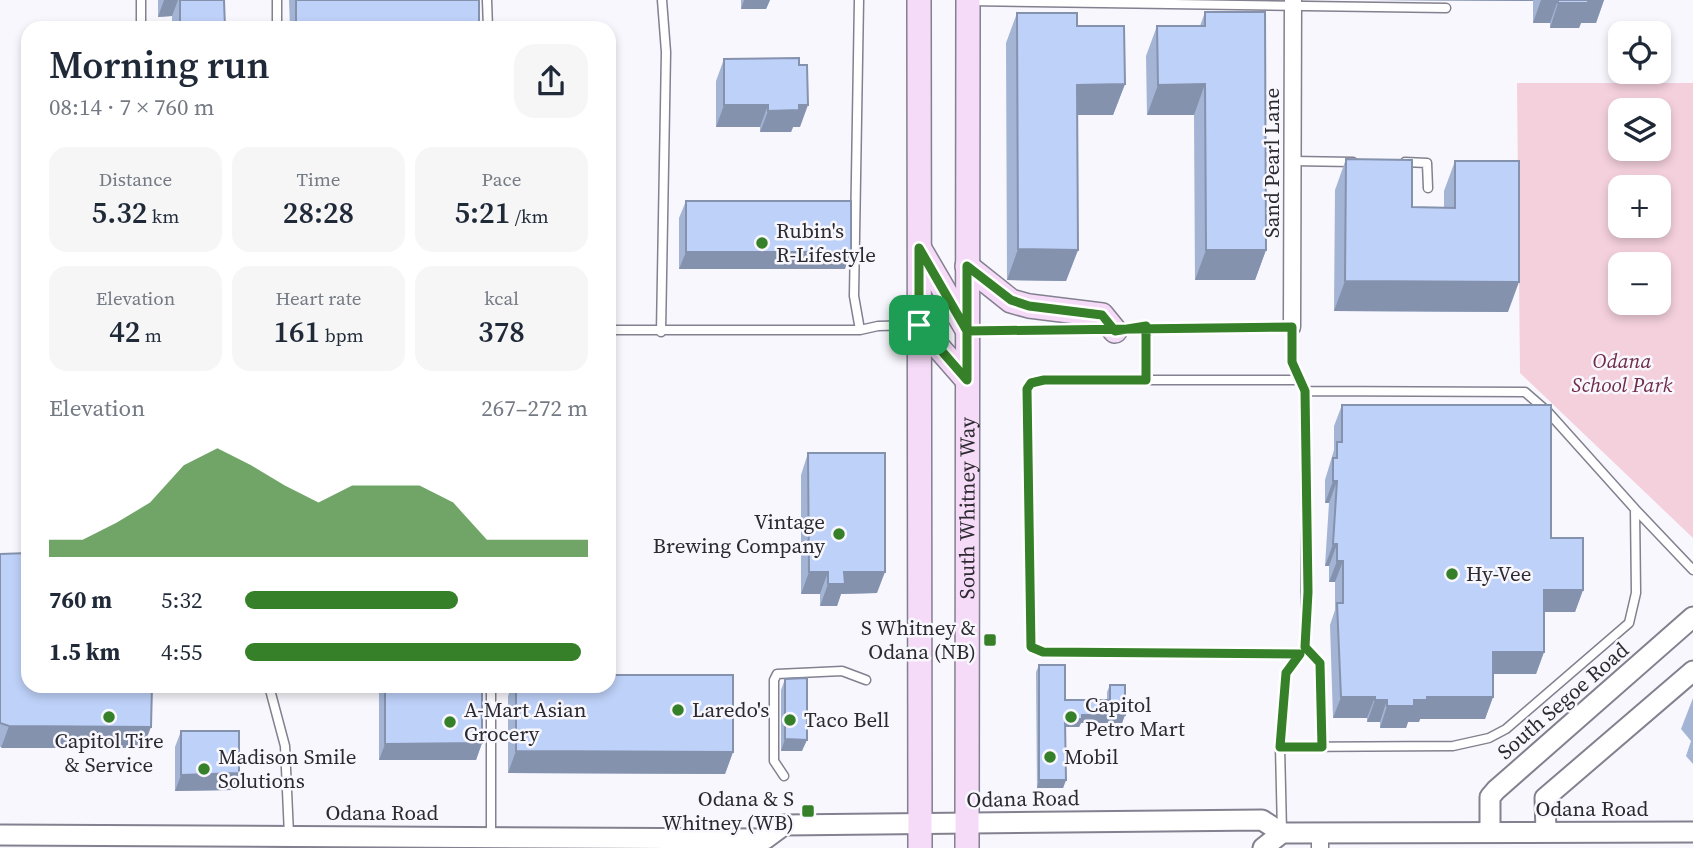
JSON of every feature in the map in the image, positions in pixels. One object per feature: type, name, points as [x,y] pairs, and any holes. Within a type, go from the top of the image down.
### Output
[{"type":"main road","points":[[919,0],[920,848]]},
{"type":"main road","name":"South Whitney Way","points":[[967,848],[968,1]]},
{"type":"main road","points":[[919,248],[967,331]]},
{"type":"main road","points":[[967,266],[1011,300],[1029,306],[1102,315],[1115,331]]},
{"type":"main road","points":[[919,325],[967,380]]},
{"type":"street","name":"Sand Pearl Lane","points":[[1292,327],[1293,3]]},
{"type":"street","name":"South Segoe Road","points":[[1490,832],[1490,797],[1496,790],[1693,617]]},
{"type":"street","points":[[1546,832],[1545,798],[1693,671]]},
{"type":"street","name":"Odana Road","points":[[0,835],[38,842],[289,836],[491,836],[770,844],[784,825],[1262,820],[1282,833],[1320,841],[1490,832],[1693,832]]},
{"type":"street","points":[[1263,848],[1282,833]]},
{"type":"lane","points":[[141,0],[141,21]]},
{"type":"lane","points":[[277,0],[277,21]]},
{"type":"lane","points":[[487,0],[488,21]]},
{"type":"lane","points":[[661,331],[666,52],[662,0]]},
{"type":"lane","points":[[859,0],[854,296],[860,330]]},
{"type":"lane","points":[[968,1],[1293,3],[1446,8]]},
{"type":"lane","points":[[1293,161],[1360,162]]},
{"type":"lane","points":[[1400,162],[1427,163],[1428,188]]},
{"type":"lane","points":[[616,330],[860,330],[878,326],[919,325]]},
{"type":"lane","points":[[1146,326],[1146,380]]},
{"type":"lane","points":[[967,331],[1115,331],[1146,326],[1292,327],[1292,362],[1305,391],[1308,592],[1302,651],[1286,673],[1280,747],[1282,833]]},
{"type":"lane","points":[[1299,380],[1044,380],[1031,383],[1027,389],[1031,647],[1043,652],[1302,651],[1320,663],[1322,747]]},
{"type":"lane","points":[[1305,391],[1525,393],[1548,412],[1693,570]]},
{"type":"lane","points":[[1280,747],[1454,746],[1489,738],[1517,721],[1621,632],[1633,616],[1635,509]]},
{"type":"lane","points":[[784,776],[774,761],[774,681],[777,674],[842,671],[866,680]]},
{"type":"lane","points":[[271,693],[285,746],[289,836]]},
{"type":"lane","points":[[491,693],[491,836]]},
{"type":"green space","name":"Odana School Park","points":[[1517,83],[1693,83],[1693,538],[1520,373]]},
{"type":"building","points":[[180,0],[224,0],[225,21],[180,21]]},
{"type":"building","points":[[296,0],[479,0],[479,21],[296,21]]},
{"type":"building","points":[[1558,0],[1588,0],[1588,3],[1558,3]]},
{"type":"building","points":[[1205,12],[1265,12],[1266,250],[1206,250],[1205,84],[1158,85],[1157,26],[1205,26]]},
{"type":"building","points":[[1017,13],[1077,13],[1077,26],[1124,26],[1125,84],[1077,85],[1078,250],[1018,249]]},
{"type":"building","points":[[799,58],[799,65],[807,65],[808,105],[799,105],[799,110],[768,111],[768,105],[724,105],[724,59]]},
{"type":"building","points":[[1346,159],[1412,160],[1412,207],[1455,208],[1455,161],[1519,161],[1519,282],[1345,281]]},
{"type":"building","name":"Rubin's R-Lifestyle","points":[[686,201],[851,201],[851,252],[686,252]]},
{"type":"building","name":"Hy-Vee","points":[[1342,405],[1551,405],[1551,538],[1583,538],[1583,590],[1544,590],[1544,652],[1493,652],[1493,697],[1427,697],[1427,700],[1414,700],[1414,706],[1387,706],[1387,700],[1375,700],[1375,697],[1341,697],[1337,603],[1343,603],[1343,561],[1337,561],[1337,544],[1333,544],[1337,481],[1333,481],[1333,458],[1337,458],[1337,442],[1342,442]]},
{"type":"building","name":"Vintage Brewing Company","points":[[808,453],[885,453],[885,572],[844,572],[845,584],[828,584],[828,572],[809,572]]},
{"type":"building","points":[[21,553],[21,693],[152,693],[151,727],[9,726],[0,723],[0,554]]},
{"type":"building","name":"Mobil","points":[[1039,665],[1065,665],[1065,700],[1110,700],[1110,685],[1125,685],[1125,715],[1082,715],[1082,719],[1065,719],[1066,780],[1039,780]]},
{"type":"building","points":[[616,675],[733,675],[733,752],[516,751],[516,693],[616,693]]},
{"type":"building","name":"Taco Bell","points":[[807,678],[807,740],[785,739],[785,679]]},
{"type":"building","points":[[385,693],[482,693],[482,743],[385,744]]},
{"type":"building","points":[[181,731],[239,731],[239,773],[181,775]]},
{"type":"place","name":"Rubin's R-Lifestyle","points":[[762,243]]},
{"type":"place","name":"Vintage Brewing Company","points":[[839,534]]},
{"type":"place","name":"Hy-Vee","points":[[1452,574]]},
{"type":"place","name":"S Whitney & Odana (NB)","points":[[990,640]]},
{"type":"place","name":"Laredo's","points":[[678,710]]},
{"type":"place","name":"Capitol Tire & Service","points":[[109,717]]},
{"type":"place","name":"Capitol Petro Mart","points":[[1071,717]]},
{"type":"place","name":"Taco Bell","points":[[790,720]]},
{"type":"place","name":"A-Mart Asian Grocery","points":[[450,722]]},
{"type":"place","name":"Mobil","points":[[1050,757]]},
{"type":"place","name":"Madison Smile Solutions","points":[[204,769]]},
{"type":"place","name":"Odana & S Whitney (WB)","points":[[808,811]]},
{"type":"route","points":[[919,325],[919,248],[967,331],[967,266],[998,293],[1011,300],[1029,306],[1102,315],[1115,331],[1129,329],[1146,326],[1146,380],[1036,380],[1027,389],[1031,647],[1043,652],[1300,654],[1286,673],[1280,747],[1322,747],[1320,663],[1305,647],[1308,592],[1305,391],[1292,362],[1292,327],[1146,326],[1115,331],[967,331],[967,380],[919,325]]}]
